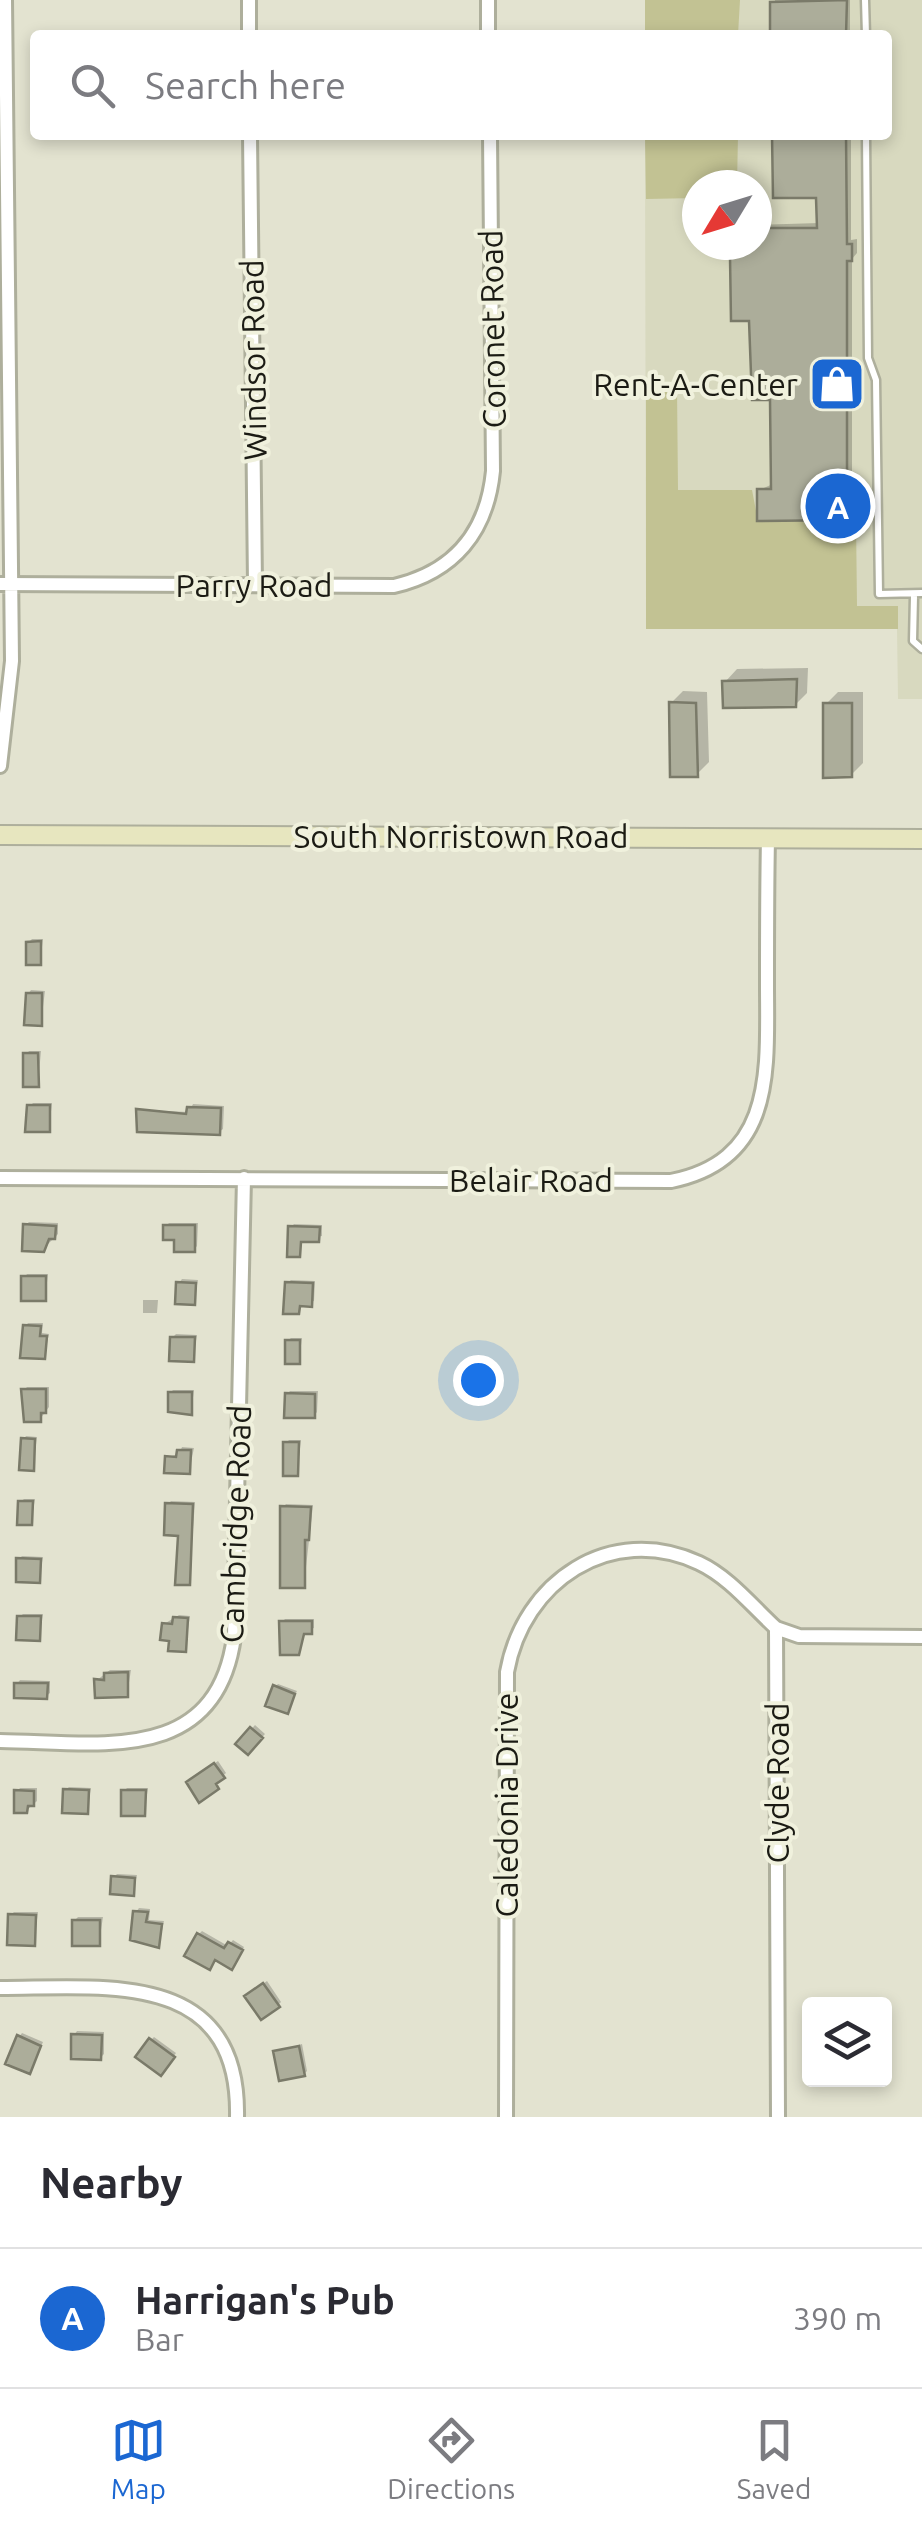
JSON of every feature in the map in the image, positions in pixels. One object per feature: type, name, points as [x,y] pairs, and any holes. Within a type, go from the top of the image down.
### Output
[{"type":"street","points":[[0,766],[11,692],[6,584],[4,0]]},
{"type":"street","points":[[249,0],[250,30]]},
{"type":"street","points":[[488,0],[488,30]]},
{"type":"street","name":"Windsor Road","points":[[250,140],[255,585]]},
{"type":"street","name":"Coronet Road","points":[[481,521],[493,470],[490,140]]},
{"type":"street","name":"Parry Road","points":[[6,584],[394,586],[417,580],[451,561],[481,521]]},
{"type":"street","name":"South Norristown Road","points":[[0,835],[922,839]]},
{"type":"street","name":"Belair Road","points":[[0,1178],[671,1181],[692,1177],[723,1160],[748,1130],[764,1094],[768,838]]},
{"type":"street","name":"Cambridge Road","points":[[0,1741],[154,1740],[200,1713],[222,1682],[234,1637],[244,1178]]},
{"type":"street","name":"Caledonia Drive","points":[[506,2117],[507,1672],[512,1646],[526,1614],[548,1586],[592,1561],[658,1552],[696,1562],[724,1579],[776,1628]]},
{"type":"street","points":[[776,1628],[798,1636],[922,1637]]},
{"type":"street","name":"Clyde Road","points":[[776,1628],[778,2117]]},
{"type":"street","points":[[0,1988],[129,1988],[161,1994],[208,2026],[227,2055],[235,2083],[237,2117]]},
{"type":"lane","points":[[866,0],[866,30]]},
{"type":"lane","points":[[866,140],[868,358],[876,380],[878,594],[918,594],[913,642],[922,649]]},
{"type":"shaded area","points":[[645,0],[922,0],[922,699],[898,699],[897,629],[646,629],[645,140],[892,140],[892,30],[645,30]]},
{"type":"green space","points":[[645,0],[740,0],[738,30],[645,30]]},
{"type":"green space","points":[[645,140],[738,140],[737,170],[682,170],[682,198],[646,199]]},
{"type":"green space","points":[[677,387],[678,490],[752,490],[758,521],[856,520],[857,606],[898,606],[898,629],[646,629],[646,388]]},
{"type":"building","points":[[847,0],[846,30],[770,30],[770,2]]},
{"type":"building","points":[[772,140],[846,140],[847,244],[852,244],[852,261],[847,261],[847,520],[757,521],[757,489],[771,489],[770,400],[752,400],[749,321],[731,321],[730,260],[772,260],[772,228],[817,228],[816,198],[773,198]]},
{"type":"building","points":[[797,679],[796,707],[723,708],[722,681]]},
{"type":"building","points":[[669,702],[696,703],[698,777],[670,777]]},
{"type":"building","points":[[823,703],[852,703],[852,777],[823,778]]},
{"type":"building","points":[[41,941],[41,965],[26,965],[26,942]]},
{"type":"building","points":[[26,993],[42,993],[42,1026],[24,1025]]},
{"type":"building","points":[[23,1053],[38,1053],[39,1087],[23,1087]]},
{"type":"building","points":[[27,1105],[50,1105],[50,1132],[25,1132]]},
{"type":"building","points":[[187,1107],[221,1108],[220,1135],[137,1132],[136,1109],[186,1114]]},
{"type":"building","points":[[23,1224],[56,1226],[55,1239],[49,1239],[44,1252],[22,1251]]},
{"type":"building","points":[[163,1225],[195,1225],[195,1252],[174,1252],[174,1240],[163,1240]]},
{"type":"building","points":[[288,1226],[320,1227],[319,1242],[301,1242],[300,1257],[287,1257]]},
{"type":"building","points":[[21,1276],[46,1276],[46,1301],[21,1301]]},
{"type":"building","points":[[176,1282],[196,1283],[195,1305],[175,1304]]},
{"type":"building","points":[[285,1282],[313,1283],[312,1307],[300,1306],[299,1314],[283,1314]]},
{"type":"building","points":[[23,1325],[41,1326],[40,1336],[47,1336],[45,1359],[20,1358]]},
{"type":"building","points":[[170,1337],[195,1337],[194,1362],[169,1361]]},
{"type":"building","points":[[285,1340],[300,1340],[300,1364],[285,1364]]},
{"type":"building","points":[[21,1389],[46,1389],[46,1413],[41,1413],[41,1422],[24,1422]]},
{"type":"building","points":[[168,1392],[192,1392],[192,1415],[168,1412]]},
{"type":"building","points":[[285,1393],[315,1394],[315,1418],[284,1418]]},
{"type":"building","points":[[21,1438],[35,1439],[34,1471],[19,1470]]},
{"type":"building","points":[[283,1442],[299,1442],[298,1476],[283,1476]]},
{"type":"building","points":[[177,1450],[191,1450],[190,1474],[164,1473],[165,1456],[176,1457]]},
{"type":"building","points":[[18,1501],[33,1501],[32,1525],[17,1525]]},
{"type":"building","points":[[165,1503],[193,1504],[190,1585],[175,1585],[178,1536],[164,1535]]},
{"type":"building","points":[[280,1506],[311,1507],[309,1540],[305,1540],[305,1588],[280,1588]]},
{"type":"building","points":[[16,1558],[41,1559],[40,1583],[16,1582]]},
{"type":"building","points":[[17,1616],[41,1616],[40,1641],[16,1640]]},
{"type":"building","points":[[173,1617],[188,1618],[186,1652],[168,1651],[169,1641],[160,1640],[162,1623],[172,1624]]},
{"type":"building","points":[[279,1621],[312,1621],[312,1634],[304,1634],[299,1655],[280,1655]]},
{"type":"building","points":[[128,1672],[128,1697],[95,1698],[94,1679],[104,1680],[104,1673]]},
{"type":"building","points":[[14,1683],[48,1683],[47,1699],[14,1698]]},
{"type":"building","points":[[273,1685],[295,1694],[288,1714],[265,1706]]},
{"type":"building","points":[[250,1727],[263,1738],[248,1755],[235,1744]]},
{"type":"building","points":[[214,1763],[225,1778],[216,1784],[219,1789],[199,1803],[186,1782]]},
{"type":"building","points":[[63,1789],[89,1790],[88,1814],[62,1813]]},
{"type":"building","points":[[14,1790],[34,1791],[34,1806],[28,1806],[27,1813],[14,1813]]},
{"type":"building","points":[[121,1790],[146,1790],[145,1816],[121,1816]]},
{"type":"building","points":[[111,1876],[135,1878],[134,1896],[110,1894]]},
{"type":"building","points":[[133,1911],[148,1912],[146,1922],[162,1924],[159,1948],[130,1940]]},
{"type":"building","points":[[8,1914],[36,1915],[35,1946],[7,1945]]},
{"type":"building","points":[[72,1920],[100,1920],[100,1946],[72,1946]]},
{"type":"building","points":[[197,1933],[224,1948],[228,1942],[243,1950],[232,1970],[215,1960],[210,1970],[184,1956]]},
{"type":"building","points":[[263,1983],[280,2007],[261,2020],[244,1996]]},
{"type":"building","points":[[71,2034],[102,2035],[101,2060],[71,2059]]},
{"type":"building","points":[[17,2035],[41,2046],[30,2074],[5,2064]]},
{"type":"building","points":[[149,2038],[175,2057],[161,2076],[135,2057]]},
{"type":"building","points":[[299,2046],[305,2076],[279,2081],[273,2051]]},
{"type":"place","name":"Rent-A-Center","points":[[837,384]]},
{"type":"place","name":"Harrigan's Pub","points":[[838,506]]}]
